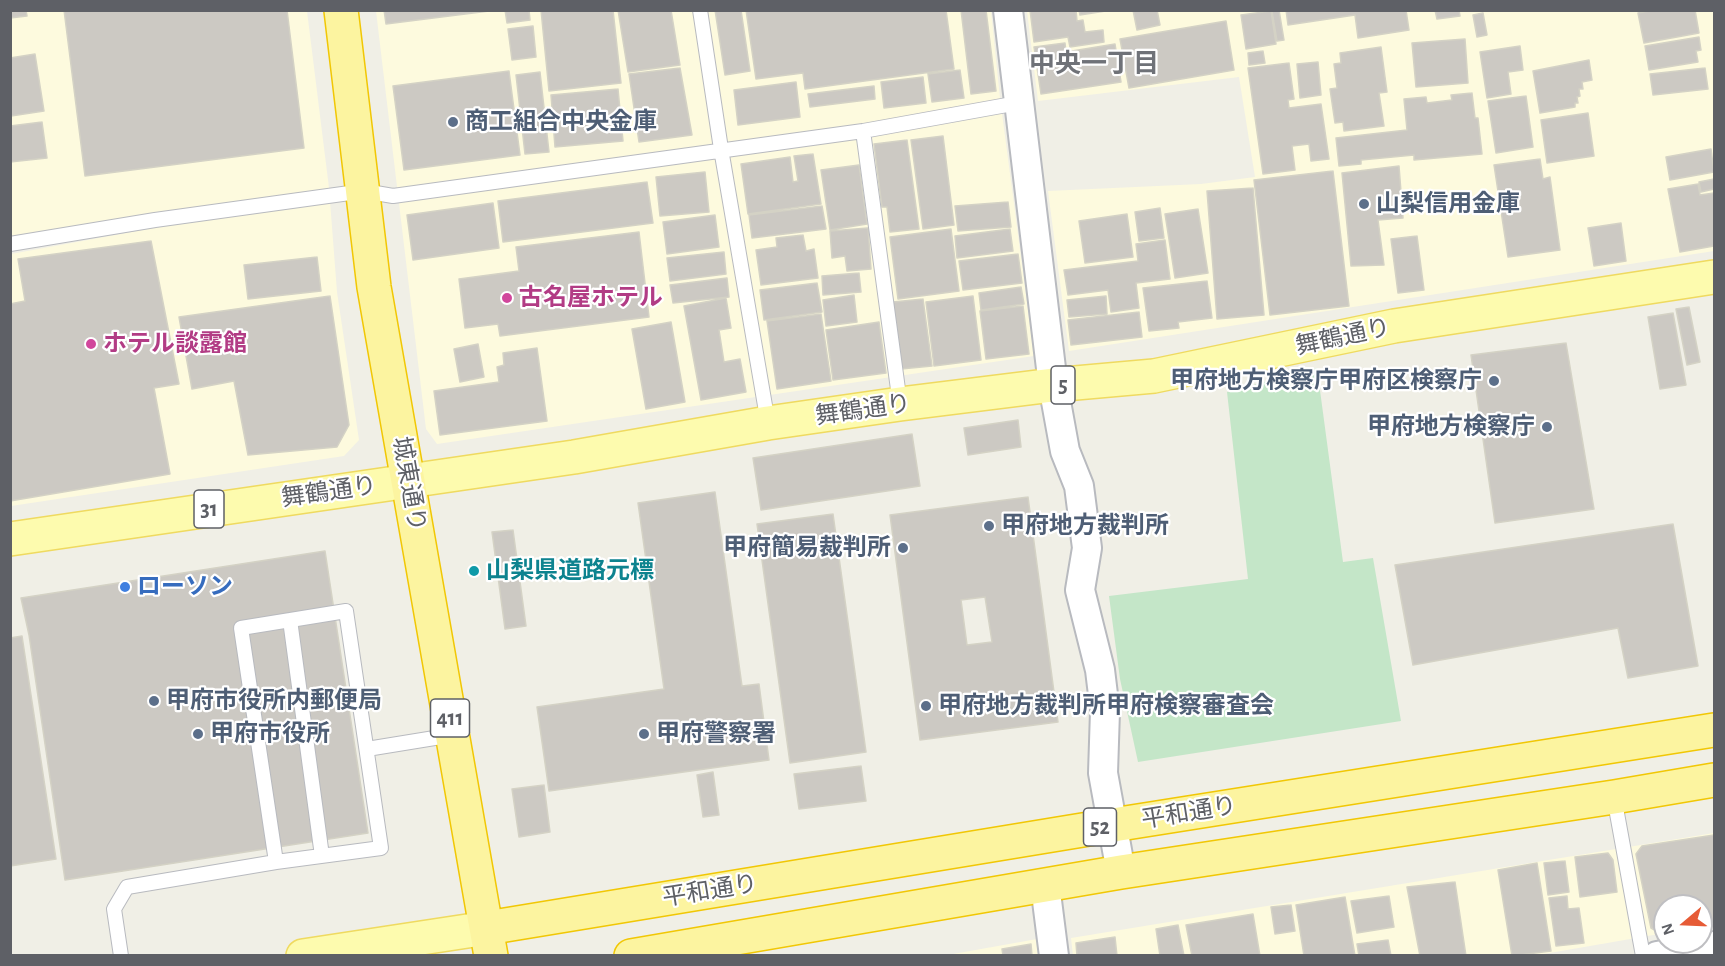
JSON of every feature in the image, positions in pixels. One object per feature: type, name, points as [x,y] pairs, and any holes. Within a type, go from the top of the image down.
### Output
[{"type":"highway","name":"城東通り","points":[[341,10],[374,287],[489,942]]},
{"type":"highway","name":"平和通り","points":[[489,942],[1113,825],[1714,730]]},
{"type":"highway","name":"平和通り","points":[[631,956],[1121,872],[1714,780]]},
{"type":"main road","name":"舞鶴通り","points":[[10,540],[574,457],[768,423],[900,404],[1154,376],[1394,326],[1714,277]]},
{"type":"main road","points":[[303,956],[489,942]]},
{"type":"street","points":[[1008,10],[1053,386],[1065,451],[1079,486],[1086,548],[1080,590],[1100,670],[1105,711],[1104,773],[1121,872]]},
{"type":"street","points":[[1045,885],[1054,956]]},
{"type":"street","points":[[1657,956],[1714,946]]},
{"type":"lane","points":[[700,10],[721,149],[768,423]]},
{"type":"lane","points":[[10,244],[155,220],[364,191],[393,196],[863,131],[1018,103]]},
{"type":"lane","points":[[863,131],[900,404]]},
{"type":"lane","points":[[121,956],[114,909],[127,887],[276,862],[381,848],[346,611],[241,628],[276,862]]},
{"type":"lane","points":[[290,620],[322,855]]},
{"type":"lane","points":[[367,749],[453,735]]},
{"type":"lane","points":[[1614,797],[1643,956]]},
{"type":"shaded area","points":[[11,11],[307,11],[329,188],[337,292],[359,440],[344,456],[11,506],[11,254],[159,227],[154,213],[11,237]]},
{"type":"shaded area","points":[[376,11],[991,11],[1000,98],[1034,356],[437,444],[426,429]]},
{"type":"shaded area","points":[[1027,11],[1714,11],[1714,251],[1069,351],[1048,191],[1201,184],[1255,177],[1239,77],[1038,101]]},
{"type":"shaded area","points":[[1714,833],[1714,925],[1713,894],[1653,894],[1653,935],[1538,955],[1073,956],[1071,938]]},
{"type":"shaded area","points":[[1037,939],[1038,955],[942,956]]},
{"type":"green space","points":[[1317,368],[1343,562],[1373,558],[1401,721],[1138,762],[1120,679],[1109,596],[1248,579],[1227,392]]},
{"type":"building","points":[[10,10],[26,10],[27,16],[10,18]]},
{"type":"building","points":[[64,10],[287,10],[304,148],[85,176]]},
{"type":"building","points":[[384,10],[497,10],[386,24]]},
{"type":"building","points":[[505,10],[529,10],[530,20],[507,23]]},
{"type":"building","points":[[541,10],[613,10],[621,83],[549,91]]},
{"type":"building","points":[[618,10],[671,10],[680,65],[628,72]]},
{"type":"building","points":[[715,10],[741,10],[750,71],[725,75]]},
{"type":"building","points":[[746,10],[946,10],[954,69],[805,89],[803,73],[756,79]]},
{"type":"building","points":[[961,10],[986,10],[996,91],[971,94]]},
{"type":"building","points":[[1030,10],[1076,10],[1077,21],[1083,20],[1085,32],[1103,30],[1104,42],[1070,47],[1068,37],[1034,42]]},
{"type":"building","points":[[1079,10],[1112,10],[1080,15]]},
{"type":"building","points":[[1133,10],[1157,10],[1160,25],[1137,30]]},
{"type":"building","points":[[1279,10],[1284,40],[1277,41],[1272,11]]},
{"type":"building","points":[[1286,10],[1406,10],[1409,30],[1358,38],[1355,15],[1288,25]]},
{"type":"building","points":[[1435,10],[1459,10],[1460,16],[1437,19]]},
{"type":"building","points":[[1655,10],[1695,10],[1699,33],[1644,43],[1638,13]]},
{"type":"building","points":[[1271,11],[1276,44],[1246,49],[1241,15]]},
{"type":"building","points":[[1483,13],[1487,35],[1477,37],[1473,15]]},
{"type":"building","points":[[1226,21],[1234,70],[1129,88],[1120,39]]},
{"type":"building","points":[[533,26],[536,57],[512,60],[508,29]]},
{"type":"building","points":[[1699,37],[1701,50],[1696,51],[1698,62],[1649,70],[1645,46]]},
{"type":"building","points":[[1465,39],[1468,83],[1416,87],[1412,43]]},
{"type":"building","points":[[1065,43],[1066,52],[1115,44],[1121,82],[1041,94],[1034,47]]},
{"type":"building","points":[[1520,46],[1523,70],[1508,72],[1511,94],[1487,98],[1480,52]]},
{"type":"building","points":[[1381,47],[1387,92],[1379,93],[1384,126],[1344,131],[1343,122],[1335,123],[1330,89],[1337,88],[1334,64],[1341,63],[1340,53]]},
{"type":"building","points":[[1263,51],[1265,63],[1249,65],[1248,53]]},
{"type":"building","points":[[35,54],[44,111],[11,116],[10,58]]},
{"type":"building","points":[[1589,60],[1592,80],[1582,82],[1583,89],[1579,89],[1580,96],[1577,97],[1578,103],[1575,103],[1575,107],[1540,113],[1533,71]]},
{"type":"building","points":[[1318,62],[1321,95],[1300,98],[1297,64]]},
{"type":"building","points":[[1289,63],[1294,99],[1288,100],[1289,108],[1321,104],[1329,159],[1311,161],[1309,144],[1292,146],[1295,170],[1263,174],[1248,68]]},
{"type":"building","points":[[680,68],[692,135],[639,142],[629,74]]},
{"type":"building","points":[[1705,68],[1708,89],[1653,95],[1650,74]]},
{"type":"building","points":[[960,70],[964,98],[932,102],[928,74]]},
{"type":"building","points":[[509,71],[520,155],[404,170],[393,86]]},
{"type":"building","points":[[540,72],[549,152],[525,154],[516,75]]},
{"type":"building","points":[[923,77],[926,103],[884,108],[881,82]]},
{"type":"building","points":[[796,82],[800,117],[738,125],[734,90]]},
{"type":"building","points":[[874,86],[875,99],[810,107],[808,94]]},
{"type":"building","points":[[618,89],[623,141],[555,147],[551,95]]},
{"type":"building","points":[[1472,93],[1475,118],[1478,118],[1482,154],[1414,160],[1414,155],[1361,160],[1361,164],[1339,166],[1336,138],[1407,130],[1404,99],[1426,97],[1427,103],[1452,100],[1451,95]]},
{"type":"building","points":[[1526,96],[1533,147],[1496,153],[1488,101]]},
{"type":"building","points":[[1588,113],[1594,156],[1547,163],[1541,120]]},
{"type":"building","points":[[42,122],[47,158],[10,162],[10,126]]},
{"type":"building","points":[[943,136],[954,225],[923,229],[911,140]]},
{"type":"building","points":[[907,140],[919,229],[890,232],[887,207],[882,207],[874,144]]},
{"type":"building","points":[[1711,149],[1714,172],[1670,180],[1666,157]]},
{"type":"building","points":[[813,154],[821,204],[748,214],[741,164],[790,157],[793,182],[798,181],[794,156]]},
{"type":"building","points":[[1540,159],[1543,179],[1550,177],[1560,250],[1508,257],[1494,165]]},
{"type":"building","points":[[859,165],[867,224],[830,230],[821,170]]},
{"type":"building","points":[[1399,166],[1403,218],[1378,220],[1384,265],[1351,266],[1342,173]]},
{"type":"building","points":[[1333,171],[1349,306],[1270,315],[1254,180]]},
{"type":"building","points":[[705,172],[709,212],[660,216],[656,177]]},
{"type":"building","points":[[1714,179],[1714,189],[1701,192],[1699,182]]},
{"type":"building","points":[[647,182],[653,223],[503,242],[498,201]]},
{"type":"building","points":[[1698,184],[1700,195],[1714,193],[1714,246],[1680,252],[1668,189]]},
{"type":"building","points":[[1253,188],[1264,315],[1217,319],[1207,191]]},
{"type":"building","points":[[1008,202],[1011,227],[958,231],[955,206]]},
{"type":"building","points":[[493,203],[499,248],[413,260],[407,215]]},
{"type":"building","points":[[822,206],[826,229],[752,238],[749,215]]},
{"type":"building","points":[[1160,208],[1164,238],[1139,241],[1135,212]]},
{"type":"building","points":[[1198,209],[1208,273],[1175,278],[1165,214]]},
{"type":"building","points":[[1127,214],[1133,257],[1085,263],[1079,221]]},
{"type":"building","points":[[715,215],[719,247],[667,254],[663,222]]},
{"type":"building","points":[[1621,223],[1626,261],[1594,266],[1588,228]]},
{"type":"building","points":[[868,228],[871,269],[847,271],[845,256],[832,258],[830,231]]},
{"type":"building","points":[[951,229],[959,291],[898,299],[890,237]]},
{"type":"building","points":[[1010,229],[1013,251],[957,258],[955,236]]},
{"type":"building","points":[[639,232],[649,317],[500,336],[498,324],[465,328],[459,279],[519,271],[516,247]]},
{"type":"building","points":[[803,235],[806,251],[814,249],[818,278],[761,285],[756,250],[777,247],[776,238]]},
{"type":"building","points":[[1417,236],[1424,290],[1398,293],[1391,239]]},
{"type":"building","points":[[1165,240],[1170,279],[1136,283],[1139,308],[1111,312],[1108,290],[1068,295],[1064,270],[1138,261],[1136,244]]},
{"type":"building","name":"ホテル談露館","points":[[151,241],[179,384],[154,388],[170,474],[10,501],[10,304],[25,301],[18,259]]},
{"type":"building","points":[[724,252],[726,274],[670,281],[667,258]]},
{"type":"building","points":[[1018,254],[1022,283],[963,290],[959,261]]},
{"type":"building","points":[[317,257],[321,291],[248,299],[244,265]]},
{"type":"building","points":[[859,273],[861,292],[823,295],[822,276]]},
{"type":"building","points":[[727,278],[729,297],[673,303],[670,285]]},
{"type":"building","points":[[1207,281],[1212,318],[1178,322],[1179,328],[1149,331],[1143,288]]},
{"type":"building","points":[[817,283],[822,312],[764,320],[760,290]]},
{"type":"building","points":[[1021,287],[1024,304],[981,310],[979,293]]},
{"type":"building","points":[[854,295],[857,322],[826,326],[823,300]]},
{"type":"building","points":[[330,296],[349,425],[337,447],[248,455],[234,381],[192,389],[179,317]]},
{"type":"building","points":[[973,296],[981,360],[934,366],[926,302]]},
{"type":"building","points":[[1106,296],[1107,314],[1069,317],[1067,300]]},
{"type":"building","points":[[726,298],[731,328],[719,330],[724,362],[740,359],[746,392],[701,400],[684,306]]},
{"type":"building","points":[[923,299],[932,366],[901,369],[893,302]]},
{"type":"building","points":[[1023,306],[1029,354],[986,359],[980,311]]},
{"type":"building","points":[[1689,307],[1700,362],[1687,365],[1676,309]]},
{"type":"building","points":[[1139,312],[1142,337],[1071,345],[1068,320]]},
{"type":"building","points":[[1673,313],[1686,385],[1660,389],[1648,317]]},
{"type":"building","points":[[821,314],[831,381],[777,389],[767,321]]},
{"type":"building","points":[[671,322],[685,402],[646,409],[632,329]]},
{"type":"building","points":[[879,322],[886,373],[833,380],[826,330]]},
{"type":"building","points":[[1566,343],[1594,509],[1495,523],[1471,355]]},
{"type":"building","points":[[478,344],[484,377],[460,382],[454,349]]},
{"type":"building","points":[[537,348],[547,421],[440,435],[434,391],[499,382],[497,367],[504,365],[503,353]]},
{"type":"building","points":[[1018,420],[1021,447],[968,455],[964,428]]},
{"type":"building","points":[[912,434],[920,486],[761,510],[753,458]]},
{"type":"building","points":[[715,492],[742,686],[759,684],[769,760],[549,791],[537,707],[664,689],[638,503]]},
{"type":"building","points":[[1028,497],[1058,722],[920,740],[890,515]],"holes":[[[985,597],[992,642],[967,645],[961,600]]]},
{"type":"building","points":[[833,514],[866,752],[790,763],[757,524]]},
{"type":"building","points":[[1673,524],[1698,666],[1628,678],[1618,628],[1413,665],[1395,565]]},
{"type":"building","points":[[513,530],[526,626],[505,629],[492,532]]},
{"type":"building","name":"甲府市役所","points":[[325,551],[368,833],[65,880],[29,635],[21,598]]},
{"type":"building","points":[[22,636],[56,859],[10,866],[10,638]]},
{"type":"building","points":[[861,766],[866,801],[799,809],[794,774]]},
{"type":"building","points":[[713,772],[719,815],[703,817],[697,775]]},
{"type":"building","points":[[544,785],[550,832],[519,837],[512,789]]},
{"type":"building","points":[[1714,835],[1714,922],[1713,894],[1653,894],[1653,929],[1651,928],[1636,854],[1642,846]]},
{"type":"building","points":[[1608,853],[1613,860],[1617,892],[1580,897],[1575,857]]},
{"type":"building","points":[[1565,861],[1569,892],[1548,895],[1544,863]]},
{"type":"building","points":[[1537,863],[1551,951],[1512,956],[1498,870]]},
{"type":"building","points":[[1455,882],[1466,956],[1420,956],[1407,887]]},
{"type":"building","points":[[1389,896],[1394,927],[1357,933],[1351,901]]},
{"type":"building","points":[[1567,896],[1568,909],[1579,908],[1584,943],[1556,946],[1549,898]]},
{"type":"building","points":[[1345,897],[1355,956],[1304,956],[1296,905]]},
{"type":"building","points":[[1291,905],[1295,931],[1275,934],[1271,907]]},
{"type":"building","points":[[1253,914],[1260,956],[1192,956],[1186,925]]},
{"type":"building","points":[[1178,925],[1184,956],[1160,956],[1156,929]]},
{"type":"building","points":[[1115,937],[1117,956],[1077,956],[1076,943]]},
{"type":"building","points":[[1388,940],[1391,956],[1359,956],[1357,944]]},
{"type":"building","points":[[1031,944],[1032,956],[1003,956],[1002,949]]},
{"type":"place","name":"商工組合中央金庫","points":[[453,122]]},
{"type":"place","name":"山梨信用金庫","points":[[1364,204]]},
{"type":"place","name":"古名屋ホテル","points":[[507,298]]},
{"type":"place","name":"ホテル談露館","points":[[91,344]]},
{"type":"place","name":"甲府地方検察庁甲府区検察庁","points":[[1494,381]]},
{"type":"place","name":"甲府地方検察庁","points":[[1547,427]]},
{"type":"place","name":"甲府地方裁判所","points":[[989,526]]},
{"type":"place","name":"甲府簡易裁判所","points":[[903,548]]},
{"type":"place","name":"山梨県道路元標","points":[[474,571]]},
{"type":"place","name":"ローソン","points":[[125,587]]},
{"type":"place","name":"甲府市役所内郵便局","points":[[154,701]]},
{"type":"place","name":"甲府地方裁判所甲府検察審査会","points":[[926,706]]},
{"type":"place","name":"甲府市役所","points":[[198,734]]},
{"type":"place","name":"甲府警察署","points":[[644,734]]},
{"type":"district","name":"中央一丁目","points":[[1094,64]]}]
